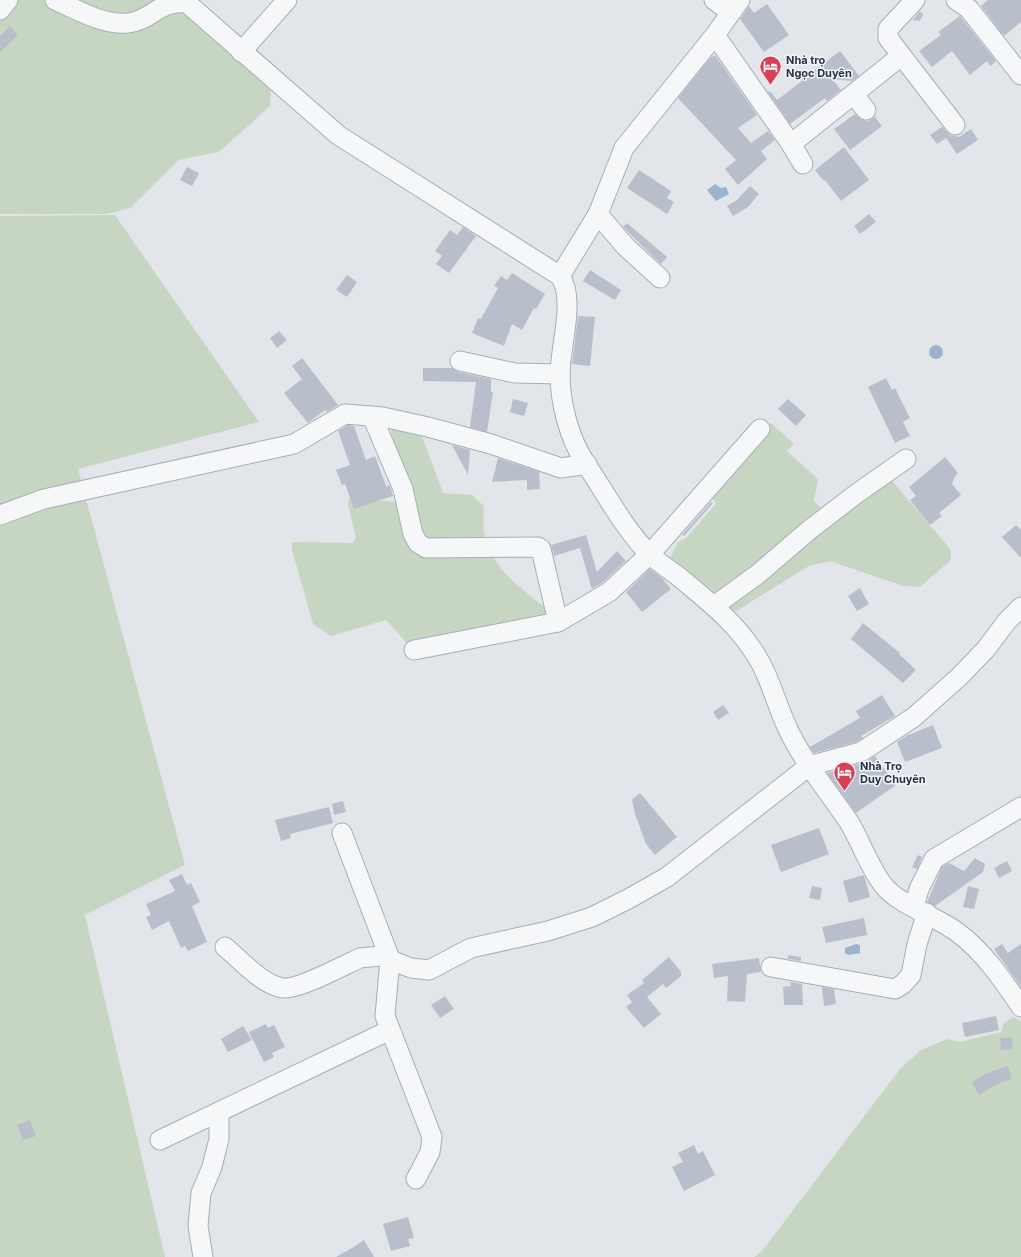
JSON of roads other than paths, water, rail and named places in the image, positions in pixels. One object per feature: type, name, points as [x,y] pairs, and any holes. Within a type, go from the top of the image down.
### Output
[{"type":"street","points":[[0,10],[8,0]]},
{"type":"street","points":[[55,0],[90,15],[112,22],[129,23],[145,16],[160,6],[176,0],[187,3],[241,52],[338,135],[560,276],[564,282],[566,311],[560,374],[561,398],[569,428],[586,464],[624,523],[650,554],[734,624],[762,663],[787,728],[809,766],[849,823],[884,887],[899,898],[958,932],[975,947],[1003,981],[1021,1007]]},
{"type":"street","points":[[241,52],[287,0]]},
{"type":"street","points":[[560,276],[598,214],[624,148],[715,35],[735,6],[714,0]]},
{"type":"street","points":[[915,0],[888,29],[888,38],[954,125]]},
{"type":"street","points":[[956,0],[969,9],[1021,75]]},
{"type":"street","points":[[715,35],[791,144],[803,164]]},
{"type":"street","points":[[791,144],[901,56]]},
{"type":"street","points":[[854,95],[866,110]]},
{"type":"street","points":[[598,214],[625,246],[660,278]]},
{"type":"street","points":[[460,360],[515,373],[560,374]]},
{"type":"street","points":[[0,515],[44,499],[294,444],[345,414],[372,416],[428,427],[491,444],[561,468],[586,464]]},
{"type":"street","points":[[372,416],[403,489],[414,534],[418,543],[426,548],[541,548],[558,622]]},
{"type":"street","points":[[414,650],[558,622],[609,592],[650,554],[760,429]]},
{"type":"street","points":[[714,606],[758,574],[808,531],[856,494],[906,459]]},
{"type":"street","points":[[225,948],[258,975],[283,988],[295,988],[360,958],[380,956],[411,968],[429,970],[471,948],[548,931],[592,917],[667,877],[809,766],[861,752],[914,717],[960,677],[986,649],[1006,621],[1021,607]]},
{"type":"street","points":[[771,967],[894,989],[903,984],[911,975],[917,944],[920,910],[919,889],[934,859],[1021,807]]},
{"type":"street","points":[[342,833],[390,959],[385,1016],[432,1137],[430,1152],[416,1179]]},
{"type":"street","points":[[160,1140],[390,1030]]},
{"type":"street","points":[[203,1257],[198,1226],[201,1193],[212,1167],[219,1139],[219,1112]]},
{"type":"water","points":[[715,184],[721,188],[726,187],[729,194],[716,201],[707,190]]},
{"type":"water","points":[[933,345],[939,345],[943,349],[943,355],[939,359],[933,359],[929,355],[929,349]]},
{"type":"water","points":[[856,944],[860,945],[860,953],[848,955],[845,953],[845,948]]},
{"type":"place","name":"Nhà trọ Ngọc Duyên","points":[[770,86]]},
{"type":"place","name":"Nhà Trọ Duy Chuyên","points":[[845,792]]}]
